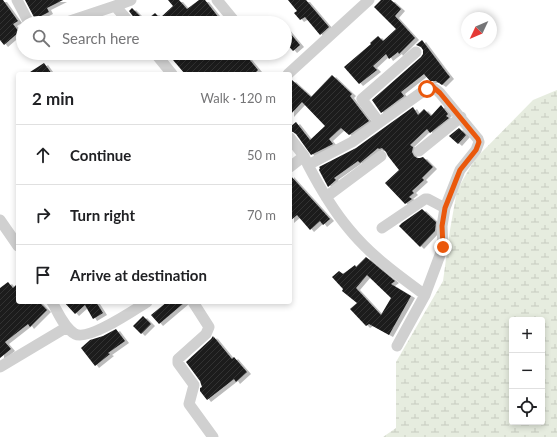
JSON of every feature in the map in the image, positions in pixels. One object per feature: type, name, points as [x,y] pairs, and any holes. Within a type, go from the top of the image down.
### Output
[{"type":"street","points":[[17,0],[25,16]]},
{"type":"street","points":[[85,16],[130,0]]},
{"type":"street","points":[[217,0],[230,16]]},
{"type":"street","points":[[290,72],[369,0]]},
{"type":"street","points":[[116,6],[124,16]]},
{"type":"street","points":[[379,122],[362,99],[416,52]]},
{"type":"street","points":[[161,60],[170,72]]},
{"type":"street","points":[[292,166],[352,142],[430,87],[435,88],[478,139],[479,142],[476,150],[460,170],[445,208],[442,226],[443,247],[425,295],[397,346]]},
{"type":"street","points":[[419,151],[461,117]]},
{"type":"street","points":[[292,141],[306,161],[326,197],[350,230],[364,246],[398,276],[425,295]]},
{"type":"street","points":[[326,197],[382,156]]},
{"type":"street","points":[[382,228],[425,199],[428,199],[445,208]]},
{"type":"street","points":[[0,220],[16,243]]},
{"type":"street","points":[[53,304],[67,327],[75,334],[80,335],[86,335],[99,330],[144,304]]},
{"type":"street","points":[[194,304],[209,328],[206,334],[178,359],[178,363],[194,385],[189,404],[212,437]]},
{"type":"street","points":[[0,367],[67,327]]},
{"type":"green space","points":[[557,90],[557,437],[383,437],[396,428],[396,362],[443,281],[457,190],[475,159],[533,100]]},
{"type":"building","points":[[0,0],[3,0],[16,18],[16,22],[13,24],[16,28],[16,35],[4,45],[0,40]]},
{"type":"building","points":[[25,0],[63,0],[47,8],[49,12],[41,16],[33,16]]},
{"type":"building","points":[[168,0],[179,0],[187,9],[199,0],[205,0],[218,16],[162,16],[173,6]]},
{"type":"building","points":[[288,0],[306,0],[329,27],[320,35],[305,17],[300,20],[294,13],[297,11]]},
{"type":"building","points":[[381,0],[391,0],[401,9],[395,16],[415,38],[399,54],[398,52],[389,59],[386,54],[373,66],[377,70],[359,84],[344,67],[378,36],[383,41],[396,29],[374,7]]},
{"type":"building","points":[[132,8],[140,16],[133,16],[129,11]]},
{"type":"building","points":[[155,13],[158,16],[151,16]]},
{"type":"building","points":[[292,35],[300,45],[293,51],[292,50]]},
{"type":"building","points":[[422,40],[450,77],[442,85],[436,81],[430,81],[424,74],[401,92],[404,96],[381,113],[372,100],[421,57],[423,50],[421,47],[416,45]]},
{"type":"building","points":[[173,60],[250,60],[258,70],[256,72],[183,72]]},
{"type":"building","points":[[44,63],[51,72],[30,72]]},
{"type":"building","points":[[332,75],[352,94],[350,96],[369,121],[349,135],[341,128],[329,139],[333,144],[311,155],[296,134],[292,132],[292,125],[296,122],[310,140],[325,126],[302,102],[292,113],[292,80],[311,97]]},
{"type":"building","points":[[441,105],[448,114],[446,116],[449,118],[430,133],[427,129],[410,145],[413,147],[412,152],[414,156],[417,158],[423,157],[433,167],[422,178],[424,180],[412,191],[414,193],[409,197],[412,199],[405,204],[385,183],[399,170],[382,148],[378,148],[360,163],[358,161],[334,178],[336,180],[328,187],[319,170],[319,167],[356,148],[413,107],[418,115],[424,109],[431,116]]},
{"type":"building","points":[[459,128],[466,135],[458,144],[449,136]]},
{"type":"building","points":[[292,177],[330,219],[323,225],[320,221],[310,230],[297,215],[292,219]]},
{"type":"building","points":[[422,209],[436,222],[435,231],[420,247],[399,226]]},
{"type":"building","points":[[366,257],[395,281],[391,284],[411,296],[389,335],[369,324],[366,326],[350,309],[357,303],[342,291],[343,289],[332,277],[339,271],[343,274],[355,265],[356,267]],"holes":[[[367,275],[391,298],[381,315],[356,288]]]},
{"type":"building","points":[[8,282],[13,288],[16,285],[16,304],[41,304],[47,310],[30,327],[28,324],[5,342],[11,349],[0,358],[0,288]]},
{"type":"building","points":[[66,304],[97,304],[103,313],[93,319],[85,305],[75,314]]},
{"type":"building","points":[[165,304],[183,304],[159,324],[151,315]]},
{"type":"building","points":[[143,316],[151,324],[141,334],[133,326]]},
{"type":"building","points":[[116,329],[125,341],[108,353],[110,354],[95,366],[81,348],[90,340],[103,336]]},
{"type":"building","points":[[213,336],[232,359],[234,357],[247,372],[236,382],[234,379],[207,400],[200,391],[200,388],[202,387],[200,381],[186,362]]},
{"type":"route","points":[[427,89],[433,87],[440,93],[461,117],[479,142],[476,150],[460,170],[445,208],[442,226],[443,247]]}]
